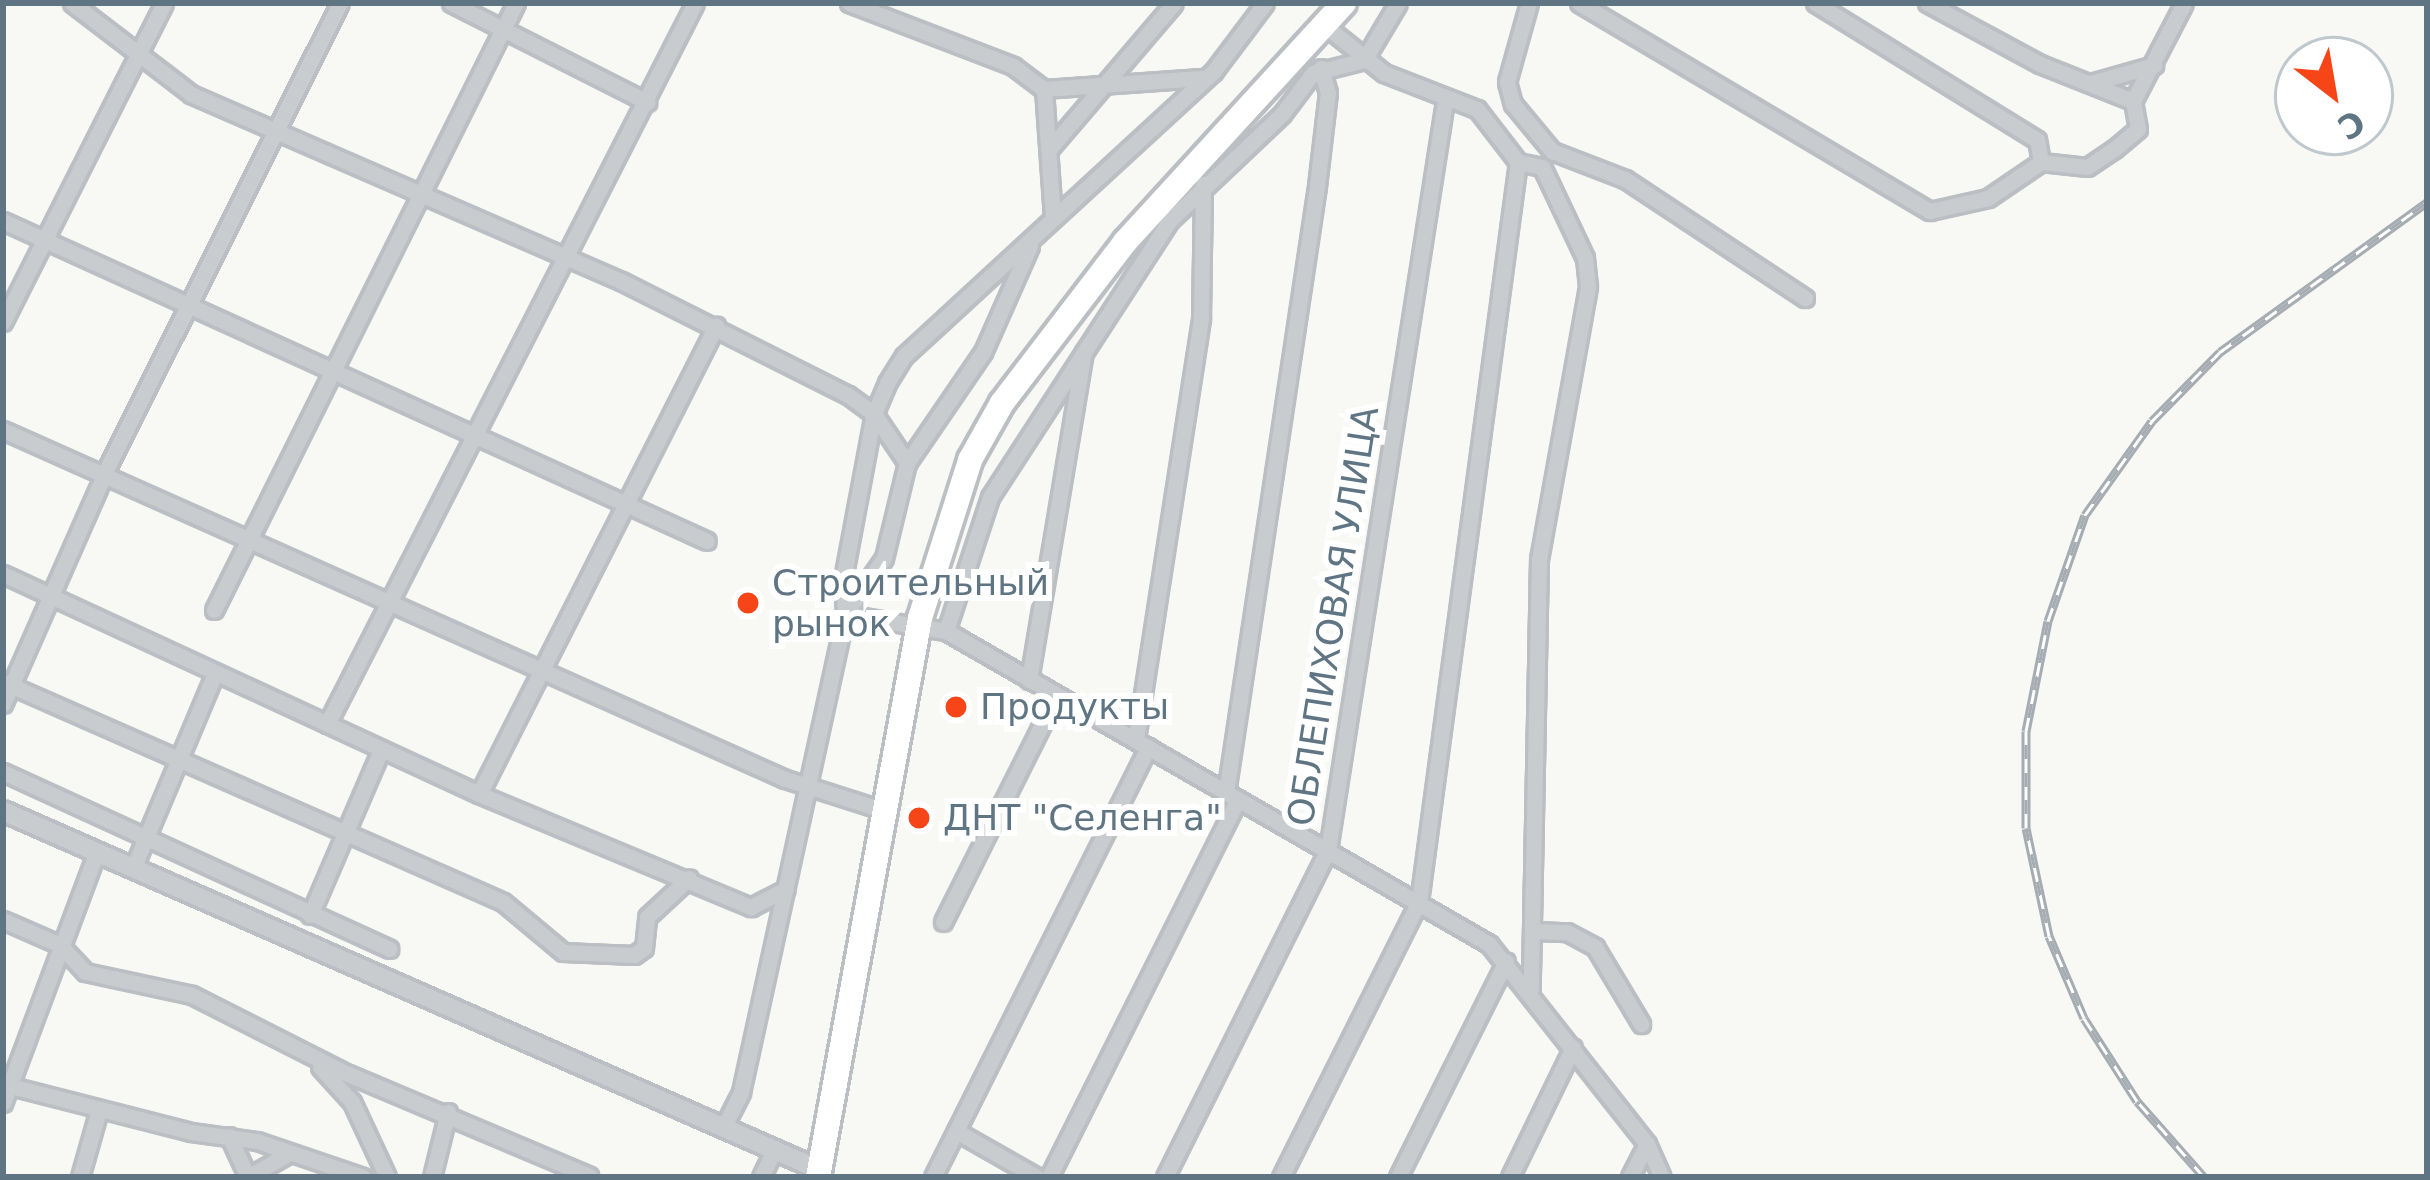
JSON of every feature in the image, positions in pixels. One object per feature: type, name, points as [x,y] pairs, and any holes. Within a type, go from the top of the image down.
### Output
[{"type":"main road","points":[[819,1173],[918,627],[970,460],[1002,404],[1125,242],[1199,178],[1344,3]]},
{"type":"street","points":[[72,3],[136,58],[273,133],[568,257],[716,326],[874,414],[907,463]]},
{"type":"street","points":[[3,322],[164,3]]},
{"type":"street","points":[[3,704],[7,684],[53,596],[106,470],[340,3]]},
{"type":"street","points":[[451,3],[647,101]]},
{"type":"street","points":[[214,610],[516,3]]},
{"type":"street","points":[[327,724],[695,3]]},
{"type":"street","points":[[849,3],[1013,66],[1044,89],[1107,80],[1167,86],[1213,72]]},
{"type":"street","points":[[1051,147],[1174,3]]},
{"type":"street","points":[[724,1126],[741,1092],[786,889],[804,782],[845,614],[843,579],[874,414],[904,356],[1213,72],[1265,3]]},
{"type":"street","points":[[946,632],[990,497],[1199,178],[1321,68],[1364,60],[1398,3]]},
{"type":"street","points":[[1528,3],[1507,82],[1513,104],[1547,159],[1576,233],[1588,287],[1539,559],[1531,989]]},
{"type":"street","points":[[1579,3],[1930,211],[1988,198],[2041,162],[2087,167],[2138,129],[2133,101],[2184,3]]},
{"type":"street","points":[[1815,3],[2037,140],[2041,162]]},
{"type":"street","points":[[1928,3],[2133,101]]},
{"type":"street","points":[[1281,1177],[1419,902],[1518,162],[1478,109],[1445,101],[1364,60],[1323,24]]},
{"type":"street","points":[[2090,83],[2153,65]]},
{"type":"street","points":[[1049,1177],[1232,797],[1317,186],[1328,93],[1321,68]]},
{"type":"street","points":[[1044,89],[1053,217]]},
{"type":"street","name":"ОБЛЕПИХОВАЯ УЛИЦА","points":[[1165,1177],[1328,850],[1445,101]]},
{"type":"street","points":[[1518,162],[1547,159],[1625,178],[1805,298]]},
{"type":"street","points":[[933,1177],[1142,743],[1201,316],[1199,178]]},
{"type":"street","points":[[3,221],[707,541]]},
{"type":"street","points":[[845,614],[884,558],[907,463],[983,352],[1033,241]]},
{"type":"street","points":[[479,794],[539,666],[716,326]]},
{"type":"street","points":[[1029,680],[1084,350]]},
{"type":"street","points":[[3,430],[106,470],[804,782],[885,811]]},
{"type":"street","points":[[3,574],[479,794],[751,907],[786,889]]},
{"type":"street","points":[[845,614],[946,632],[1419,902],[1507,961],[1647,1144],[1662,1177]]},
{"type":"street","points":[[134,866],[215,673]]},
{"type":"street","points":[[7,684],[177,760],[348,827],[503,902],[563,952],[592,958],[644,948],[647,917],[689,878]]},
{"type":"street","points":[[943,922],[1056,696]]},
{"type":"street","points":[[310,915],[381,750]]},
{"type":"street","points":[[3,772],[144,841],[389,949]]},
{"type":"street","points":[[3,811],[724,1126],[819,1173]]},
{"type":"street","points":[[97,852],[5,1091],[229,1136],[363,1177]]},
{"type":"street","points":[[3,920],[61,945],[85,972],[192,995],[294,1046],[590,1176]]},
{"type":"street","points":[[1534,931],[1567,932],[1595,947],[1641,1024]]},
{"type":"street","points":[[1397,1177],[1507,961]]},
{"type":"street","points":[[294,1046],[352,1102],[387,1177]]},
{"type":"street","points":[[1510,1177],[1573,1047]]},
{"type":"street","points":[[80,1177],[99,1110]]},
{"type":"street","points":[[432,1177],[448,1112]]},
{"type":"street","points":[[956,1131],[1036,1177]]},
{"type":"street","points":[[229,1136],[248,1177],[288,1154]]},
{"type":"street","points":[[1630,1177],[1647,1144]]},
{"type":"street","points":[[761,1177],[774,1150]]},
{"type":"railway","points":[[2204,1177],[2137,1101],[2084,1018],[2049,936],[2026,828],[2026,731],[2048,621],[2085,515],[2152,421],[2220,352],[2427,202]]},
{"type":"place","name":"Строительный рынок","points":[[748,603]]},
{"type":"place","name":"Продукты","points":[[956,707]]},
{"type":"place","name":"ДНТ \"Селенга\"","points":[[919,818]]}]
